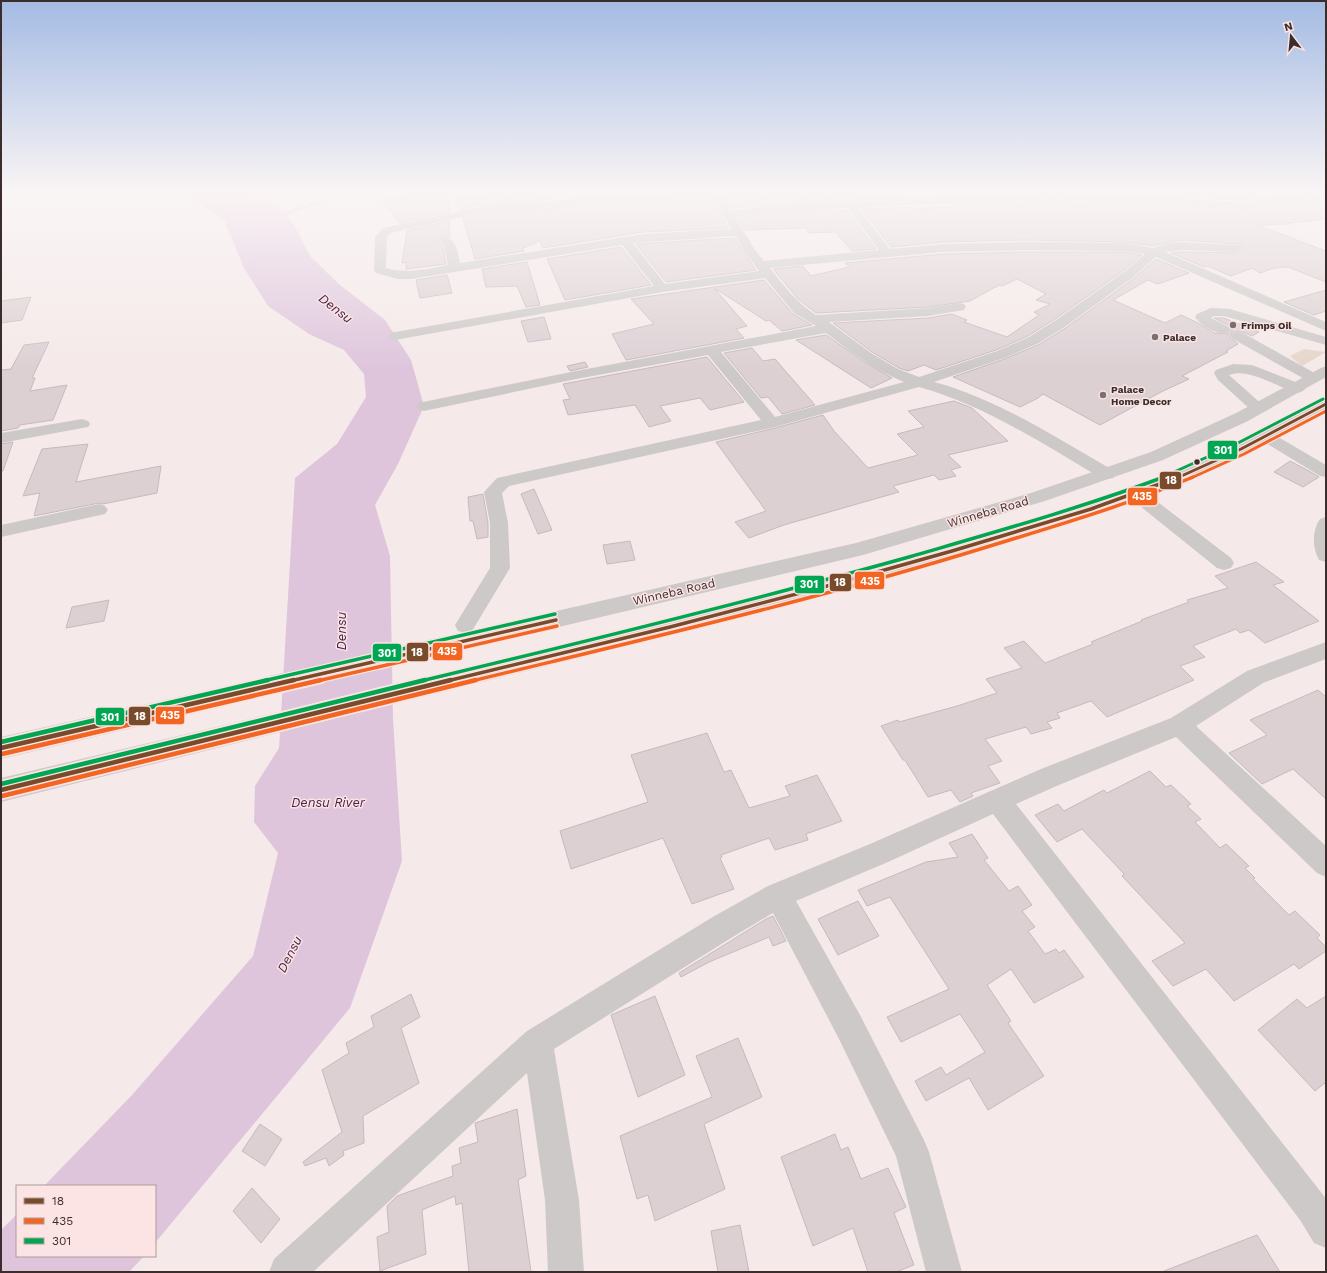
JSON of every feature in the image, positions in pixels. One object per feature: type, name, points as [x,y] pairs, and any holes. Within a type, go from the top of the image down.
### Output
[{"type":"highway","name":"Winneba Road","points":[[1,748],[218,696],[856,550],[1038,497],[1157,456],[1298,388],[1319,375]]},
{"type":"highway","points":[[1,790],[438,685],[880,573],[1085,511],[1136,494],[1188,473],[1267,437],[1326,404]]},
{"type":"street","points":[[381,251],[380,270],[397,275],[411,275],[455,269],[562,251]]},
{"type":"street","points":[[451,251],[455,269]]},
{"type":"street","points":[[633,251],[662,288]]},
{"type":"street","points":[[750,251],[782,292],[799,310],[829,328],[866,356],[893,372],[917,382],[946,390],[992,410],[1052,442],[1107,474]]},
{"type":"street","points":[[395,336],[765,269],[903,251]]},
{"type":"street","points":[[1151,251],[1219,278],[1326,327]]},
{"type":"street","points":[[465,625],[500,568],[499,523],[493,492],[503,482],[771,423],[896,390],[1002,354],[1034,340],[1061,323],[1128,275],[1154,252]]},
{"type":"street","points":[[813,319],[921,312],[959,307]]},
{"type":"street","points":[[1224,330],[1208,322],[1202,317],[1211,312],[1220,311],[1326,341]]},
{"type":"street","points":[[424,406],[829,328]]},
{"type":"street","points":[[1238,336],[1284,351],[1319,375]]},
{"type":"street","points":[[1284,351],[1310,336]]},
{"type":"street","points":[[712,350],[771,423]]},
{"type":"street","points":[[1258,408],[1223,377],[1221,373],[1233,368],[1247,368],[1298,388]]},
{"type":"street","points":[[1,438],[82,424]]},
{"type":"street","points":[[1267,437],[1326,472]]},
{"type":"street","points":[[1136,494],[1224,563]]},
{"type":"street","points":[[1,531],[100,510]]},
{"type":"street","points":[[1326,523],[1323,543],[1326,555]]},
{"type":"street","points":[[287,1272],[538,1042],[722,928],[778,895],[998,801],[1050,777],[1179,725],[1255,677],[1326,650]]},
{"type":"street","points":[[1179,725],[1326,864]]},
{"type":"street","points":[[998,801],[1312,1208],[1326,1231]]},
{"type":"street","points":[[778,895],[850,1026],[912,1152],[944,1272]]},
{"type":"street","points":[[538,1042],[562,1200],[566,1272]]},
{"type":"shaded area","points":[[1304,349],[1326,352],[1302,366],[1290,356]]},
{"type":"water","name":"Densu River","points":[[237,251],[308,251],[310,256],[340,285],[385,320],[411,360],[424,406],[398,464],[375,505],[390,556],[393,719],[402,861],[350,1008],[156,1242],[156,1185],[45,1185],[132,1095],[253,956],[278,853],[254,822],[255,786],[279,748],[295,478],[337,444],[366,397],[364,374],[344,350],[309,334],[268,306],[244,268]]},
{"type":"water","points":[[16,1215],[16,1257],[143,1257],[129,1272],[1,1272],[1,1230]]},
{"type":"building","points":[[404,251],[444,251],[446,264],[406,269],[406,262],[402,263]]},
{"type":"building","points":[[473,251],[522,251],[475,259]]},
{"type":"building","points":[[594,251],[624,251],[651,285],[565,300],[547,259]]},
{"type":"building","points":[[642,251],[743,251],[756,270],[666,282]]},
{"type":"building","points":[[1326,251],[1326,282],[1288,267],[1274,268],[1260,273],[1252,268],[1231,276],[1208,266],[1204,267],[1171,253]]},
{"type":"building","points":[[1126,252],[1142,255],[1123,271],[1055,319],[1028,336],[996,350],[936,370],[924,365],[908,371],[899,368],[872,352],[833,323],[928,318],[952,314],[967,320],[964,322],[1007,337],[1039,315],[1034,312],[1050,304],[1036,300],[1046,294],[1017,279],[1002,286],[999,285],[970,301],[928,307],[816,313],[798,299],[773,269],[803,266],[811,276],[849,267],[845,263],[943,254]]},
{"type":"building","points":[[1156,259],[1189,273],[1158,284],[1148,280],[1113,300],[1165,323],[1181,315],[1214,333],[1229,334],[1232,331],[1230,326],[1214,318],[1224,318],[1259,332],[1252,336],[1243,332],[1233,332],[1230,337],[1238,344],[1226,351],[1228,352],[1182,376],[1189,379],[1161,392],[1100,425],[1043,394],[1020,407],[953,377],[1007,358],[1040,344],[1067,327],[1133,279]]},
{"type":"building","points":[[527,262],[540,305],[526,307],[517,286],[486,287],[482,269]]},
{"type":"building","points":[[447,275],[452,293],[420,298],[416,280]]},
{"type":"building","points":[[764,280],[793,314],[812,325],[782,331],[769,320],[766,321],[714,288],[747,326],[736,329],[744,338],[626,360],[612,334],[654,324],[631,299]]},
{"type":"building","points":[[1326,290],[1326,311],[1314,315],[1284,302]]},
{"type":"building","points":[[31,297],[22,320],[1,323],[1,301]]},
{"type":"building","points":[[544,317],[551,339],[528,342],[521,321]]},
{"type":"building","points":[[826,335],[863,361],[892,378],[871,388],[796,340]]},
{"type":"building","points":[[49,342],[32,378],[35,378],[30,391],[67,385],[53,420],[20,425],[18,428],[1,431],[1,370],[11,369],[24,345]]},
{"type":"building","points":[[752,348],[763,361],[775,359],[815,405],[782,414],[768,397],[761,398],[724,353]]},
{"type":"building","points":[[707,357],[744,402],[710,410],[700,398],[660,406],[671,421],[649,427],[635,405],[568,415],[563,400],[570,399],[563,384]]},
{"type":"building","points":[[585,362],[588,367],[570,371],[567,366]]},
{"type":"building","points":[[954,401],[972,408],[1008,441],[948,455],[961,467],[951,470],[956,476],[939,480],[934,475],[893,486],[899,492],[784,525],[749,538],[735,522],[766,511],[716,442],[823,415],[834,431],[868,468],[918,455],[897,434],[924,427],[908,411]]},
{"type":"building","points":[[13,442],[3,471],[1,471],[1,444]]},
{"type":"building","points":[[88,444],[76,482],[161,466],[157,493],[34,516],[40,493],[23,496],[42,449]]},
{"type":"building","points":[[1290,461],[1319,477],[1303,487],[1274,472]]},
{"type":"building","points":[[534,489],[552,530],[538,534],[521,494]]},
{"type":"building","points":[[483,494],[488,523],[488,537],[477,539],[473,521],[470,521],[468,497]]},
{"type":"building","points":[[630,541],[635,560],[607,564],[603,545]]},
{"type":"building","points":[[1256,562],[1284,582],[1273,585],[1319,621],[1265,643],[1249,630],[1240,633],[1236,629],[1193,646],[1205,657],[1180,666],[1194,680],[1107,717],[1091,701],[1057,713],[1060,718],[1047,722],[1052,728],[1031,734],[1026,727],[985,739],[1002,761],[988,766],[1000,783],[971,793],[973,796],[960,802],[951,790],[928,797],[905,760],[903,760],[881,726],[898,720],[899,722],[957,706],[997,693],[986,679],[1022,668],[1004,648],[1024,641],[1045,663],[1093,644],[1091,642],[1142,621],[1141,620],[1189,602],[1187,600],[1228,588],[1215,576]]},
{"type":"building","points":[[109,600],[104,621],[66,628],[72,607]]},
{"type":"building","points":[[1318,690],[1326,697],[1326,799],[1293,769],[1262,784],[1229,753],[1267,735],[1250,720]]},
{"type":"building","points":[[707,733],[724,772],[731,770],[749,808],[790,796],[785,786],[817,775],[842,821],[806,834],[808,840],[775,850],[769,838],[721,855],[722,857],[720,858],[734,889],[692,904],[663,838],[571,869],[560,831],[648,802],[631,755]]},
{"type":"building","points":[[1150,771],[1166,787],[1171,785],[1191,804],[1187,806],[1201,819],[1195,822],[1220,848],[1226,844],[1249,866],[1245,868],[1255,878],[1253,879],[1289,915],[1295,911],[1320,935],[1317,938],[1326,947],[1326,951],[1299,969],[1294,964],[1234,1001],[1206,969],[1173,986],[1152,961],[1185,943],[1122,876],[1124,874],[1082,829],[1057,842],[1035,815],[1058,804],[1064,811],[1104,790],[1107,793]]},
{"type":"building","points":[[972,834],[988,858],[984,860],[1009,891],[1018,886],[1032,905],[1022,911],[1035,927],[1028,931],[1045,954],[1056,949],[1059,953],[1064,950],[1084,977],[1034,1003],[1011,969],[987,985],[1011,1021],[1008,1023],[1044,1076],[988,1110],[969,1078],[926,1101],[915,1081],[941,1067],[946,1075],[985,1052],[960,1014],[901,1042],[887,1017],[949,989],[890,897],[867,906],[858,890],[926,862],[958,857],[949,843]]},
{"type":"building","points":[[858,901],[879,936],[838,955],[818,919]]},
{"type":"building","points":[[773,916],[786,941],[773,946],[769,937],[709,962],[681,977],[679,973]]},
{"type":"building","points":[[411,994],[420,1017],[401,1028],[419,1083],[363,1116],[364,1143],[343,1151],[344,1155],[329,1166],[326,1158],[305,1166],[303,1162],[342,1132],[322,1070],[349,1053],[346,1043],[374,1027],[371,1016]]},
{"type":"building","points":[[655,996],[685,1075],[638,1097],[611,1015]]},
{"type":"building","points":[[1326,996],[1326,1082],[1315,1091],[1258,1030],[1297,999],[1307,1008]]},
{"type":"building","points":[[738,1038],[762,1097],[704,1124],[725,1189],[655,1221],[648,1195],[637,1199],[620,1136],[712,1097],[696,1056]]},
{"type":"building","points":[[517,1109],[526,1176],[518,1180],[531,1272],[469,1272],[462,1203],[456,1205],[455,1196],[422,1210],[426,1254],[380,1271],[377,1237],[389,1232],[387,1206],[397,1196],[453,1176],[452,1166],[461,1163],[459,1148],[478,1142],[475,1123]]},
{"type":"building","points":[[260,1124],[282,1139],[265,1166],[242,1151]]},
{"type":"building","points":[[835,1134],[841,1150],[848,1147],[861,1179],[888,1168],[906,1207],[894,1213],[914,1265],[896,1272],[868,1272],[853,1228],[813,1246],[781,1157]]},
{"type":"building","points":[[252,1188],[280,1219],[261,1243],[233,1211]]},
{"type":"building","points":[[740,1225],[749,1272],[718,1272],[711,1231]]},
{"type":"building","points":[[1257,1235],[1280,1272],[1164,1271]]},
{"type":"transit line","name":"301","points":[[1,784],[669,621],[830,579],[950,545],[1089,503],[1163,477],[1238,443],[1323,399]]},
{"type":"transit line","name":"18","points":[[1,790],[670,627],[831,585],[952,551],[1091,509],[1165,483],[1241,449],[1326,404]]},
{"type":"transit line","name":"435","points":[[2,796],[671,633],[833,591],[954,557],[1093,514],[1167,488],[1244,454],[1326,411]]},
{"type":"transit line","name":"301","points":[[1,742],[555,614]]},
{"type":"transit line","name":"18","points":[[1,748],[556,620]]},
{"type":"transit line","name":"435","points":[[2,754],[557,626]]},
{"type":"place","name":"Frimps Oil","points":[[1233,325]]},
{"type":"place","name":"Palace","points":[[1155,337]]},
{"type":"place","name":"Palace Home Decor","points":[[1103,395]]},
{"type":"water label","name":"Densu","points":[[336,308]]},
{"type":"water label","name":"Densu","points":[[341,631]]},
{"type":"water label","name":"Densu","points":[[289,954]]}]
